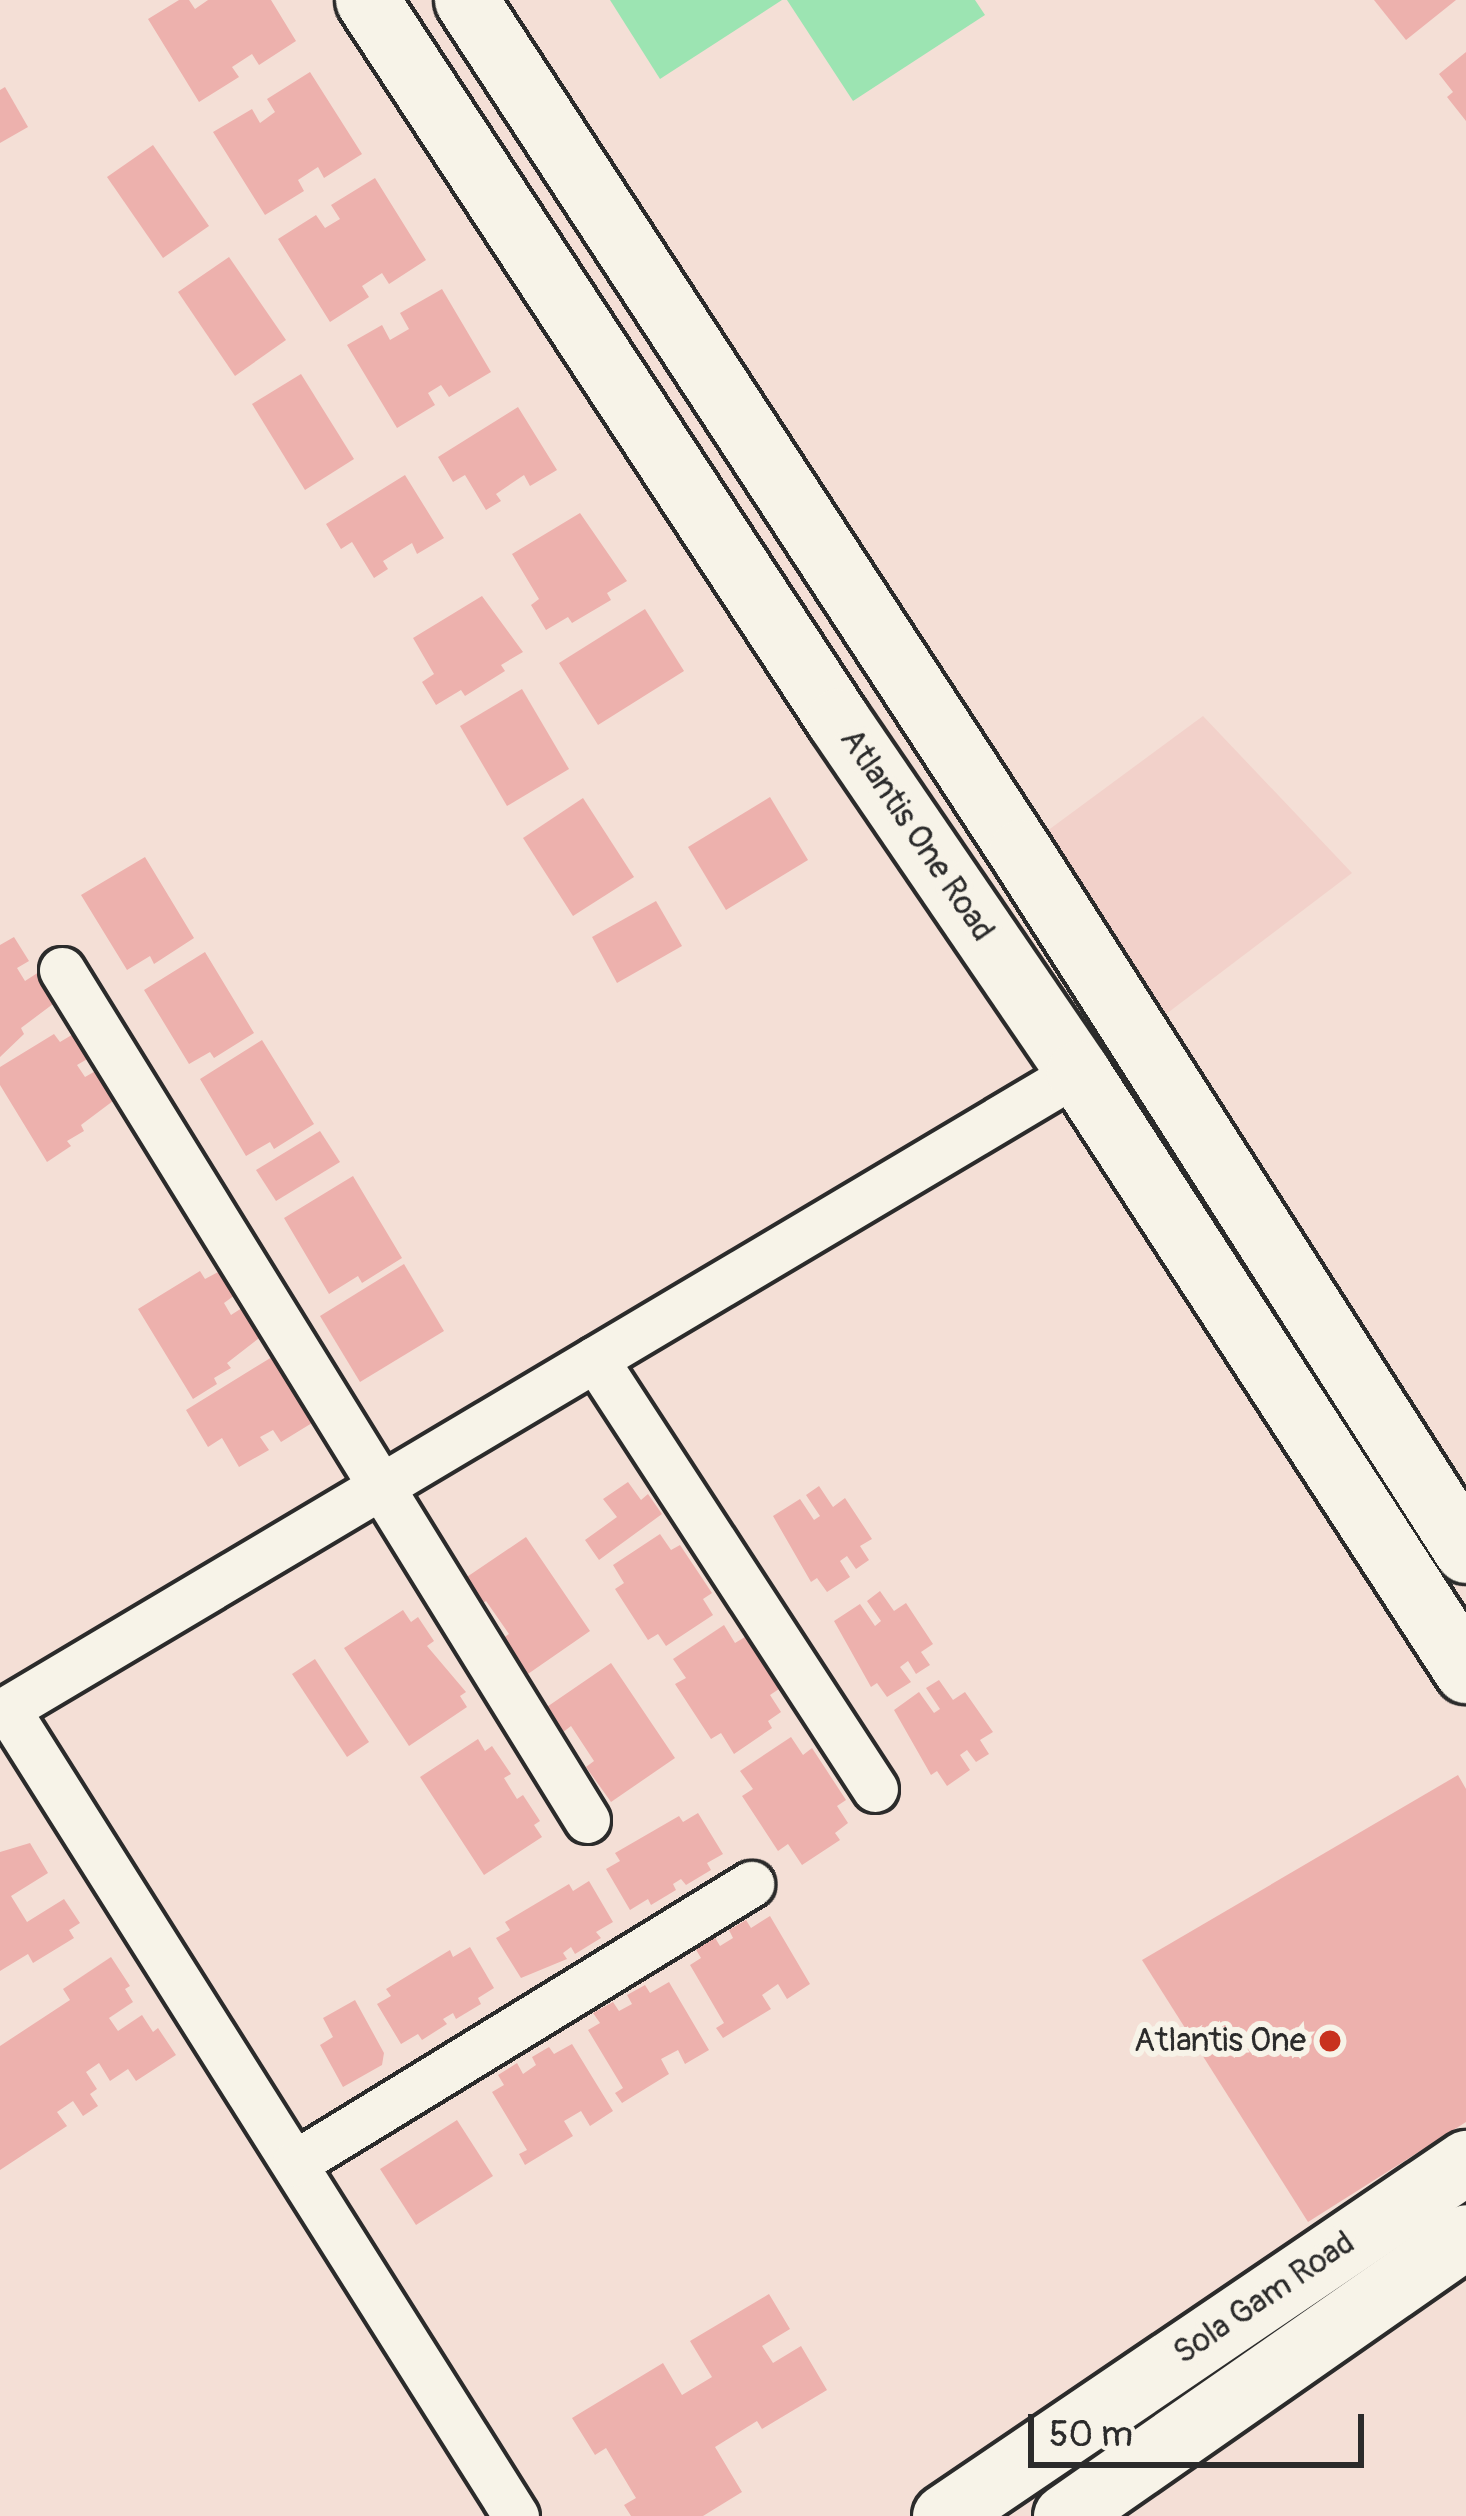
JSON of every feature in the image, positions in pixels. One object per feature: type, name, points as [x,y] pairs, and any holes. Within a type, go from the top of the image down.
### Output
[{"type":"street","name":"Atlantis One Road","points":[[367,0],[838,719],[1078,1072],[1466,1671]]},
{"type":"street","points":[[466,0],[1020,851],[1466,1551]]},
{"type":"street","points":[[62,970],[586,1820]]},
{"type":"street","points":[[516,2516],[4,1711],[1078,1072]]},
{"type":"street","points":[[595,1359],[875,1789]]},
{"type":"street","points":[[295,2163],[752,1884]]},
{"type":"street","name":"Sola Gam Road","points":[[944,2516],[1466,2162]]},
{"type":"street","name":"Sola Gam Road","points":[[1065,2516],[1466,2236]]},
{"type":"shaded area","points":[[1203,716],[1352,873],[1149,1027],[1020,851]]},
{"type":"green space","points":[[610,0],[782,0],[660,79]]},
{"type":"green space","points":[[787,0],[975,0],[985,15],[853,101]]},
{"type":"building","points":[[179,0],[189,0],[195,9],[208,0],[271,0],[296,41],[259,65],[252,54],[232,67],[239,77],[199,102],[148,19]]},
{"type":"building","points":[[1374,0],[1456,0],[1406,40]]},
{"type":"building","points":[[1466,52],[1466,121],[1447,97],[1453,92],[1439,74]]},
{"type":"building","points":[[310,72],[362,154],[324,178],[318,167],[298,180],[304,191],[265,215],[213,132],[252,109],[260,123],[275,112],[267,99]]},
{"type":"building","points":[[5,87],[28,127],[0,143],[0,90]]},
{"type":"building","points":[[153,145],[209,226],[163,258],[107,177]]},
{"type":"building","points":[[375,178],[426,260],[389,284],[382,273],[362,286],[369,297],[330,322],[278,239],[316,215],[325,228],[340,219],[331,205]]},
{"type":"building","points":[[229,257],[286,340],[235,376],[178,292]]},
{"type":"building","points":[[442,289],[491,372],[449,397],[441,385],[428,393],[435,405],[397,428],[347,345],[382,325],[390,340],[409,329],[400,313]]},
{"type":"building","points":[[301,374],[354,459],[305,490],[252,404]]},
{"type":"building","points":[[518,407],[557,470],[530,486],[524,475],[496,494],[501,501],[486,510],[465,475],[453,482],[438,457]]},
{"type":"building","points":[[405,475],[444,538],[417,554],[412,543],[383,561],[388,569],[374,578],[352,542],[341,549],[326,524]]},
{"type":"building","points":[[580,513],[627,581],[607,593],[611,600],[572,623],[568,617],[546,630],[531,605],[539,599],[512,554]]},
{"type":"building","points":[[482,596],[523,652],[501,665],[505,671],[465,696],[461,690],[436,705],[422,682],[434,674],[413,638]]},
{"type":"building","points":[[645,609],[684,671],[598,725],[559,663]]},
{"type":"building","points":[[522,689],[569,769],[507,806],[460,726]]},
{"type":"building","points":[[770,797],[808,860],[726,910],[688,847]]},
{"type":"building","points":[[583,798],[634,877],[573,916],[523,838]]},
{"type":"building","points":[[145,857],[194,938],[154,964],[150,956],[127,970],[81,895]]},
{"type":"building","points":[[656,901],[682,946],[617,983],[592,937]]},
{"type":"building","points":[[14,937],[29,961],[17,968],[25,981],[39,972],[57,1001],[21,1028],[24,1034],[0,1057],[0,945]]},
{"type":"building","points":[[205,952],[254,1033],[214,1058],[210,1052],[189,1064],[144,990]]},
{"type":"building","points":[[75,1033],[89,1058],[77,1065],[85,1077],[99,1069],[117,1098],[81,1125],[84,1131],[67,1141],[71,1146],[47,1162],[0,1085],[0,1067],[54,1034],[60,1042]]},
{"type":"building","points":[[262,1040],[314,1124],[274,1149],[270,1142],[246,1156],[200,1079]]},
{"type":"building","points":[[320,1131],[340,1162],[276,1201],[256,1170]]},
{"type":"building","points":[[353,1176],[402,1258],[362,1283],[358,1276],[329,1294],[284,1218]]},
{"type":"building","points":[[404,1264],[444,1331],[360,1382],[320,1316]]},
{"type":"building","points":[[200,1271],[205,1279],[220,1271],[235,1295],[224,1303],[231,1315],[245,1306],[263,1335],[227,1363],[231,1368],[214,1378],[217,1384],[193,1399],[138,1309]]},
{"type":"building","points":[[272,1357],[312,1423],[281,1442],[273,1430],[260,1437],[269,1450],[239,1467],[222,1438],[208,1447],[186,1410]]},
{"type":"building","points":[[628,1482],[641,1500],[648,1494],[662,1514],[599,1560],[585,1540],[617,1517],[603,1499]]},
{"type":"building","points":[[819,1486],[833,1507],[845,1498],[872,1539],[860,1546],[869,1560],[856,1569],[847,1556],[840,1561],[850,1577],[827,1592],[817,1578],[811,1582],[773,1516],[800,1499],[814,1520],[820,1516],[806,1495]]},
{"type":"building","points":[[660,1534],[671,1550],[680,1545],[712,1593],[703,1599],[713,1615],[666,1646],[658,1634],[648,1640],[615,1589],[624,1583],[613,1565]]},
{"type":"building","points":[[526,1537],[590,1631],[525,1676],[500,1640],[509,1634],[486,1601],[472,1610],[455,1585]]},
{"type":"building","points":[[880,1591],[894,1611],[906,1603],[933,1644],[921,1652],[930,1665],[916,1674],[908,1661],[900,1667],[911,1682],[887,1697],[877,1683],[871,1687],[834,1621],[860,1604],[875,1626],[881,1621],[867,1601]]},
{"type":"building","points":[[403,1610],[411,1622],[418,1617],[434,1641],[427,1646],[466,1692],[460,1696],[467,1707],[409,1746],[344,1648]]},
{"type":"building","points":[[724,1625],[735,1643],[745,1637],[779,1689],[770,1695],[781,1712],[768,1721],[772,1728],[734,1754],[721,1733],[711,1739],[675,1684],[686,1678],[673,1659]]},
{"type":"building","points":[[315,1659],[369,1742],[347,1757],[292,1674]]},
{"type":"building","points":[[611,1663],[675,1758],[611,1802],[586,1767],[594,1761],[571,1726],[558,1736],[541,1711]]},
{"type":"building","points":[[939,1680],[953,1700],[965,1692],[993,1732],[980,1740],[989,1754],[976,1762],[967,1750],[960,1755],[970,1770],[947,1786],[937,1771],[931,1775],[894,1710],[919,1692],[934,1713],[940,1709],[926,1688]]},
{"type":"building","points":[[791,1737],[803,1755],[812,1748],[846,1800],[837,1806],[848,1823],[835,1833],[840,1840],[802,1865],[788,1844],[778,1851],[742,1796],[753,1789],[740,1771]]},
{"type":"building","points":[[478,1739],[485,1751],[492,1746],[511,1774],[504,1778],[517,1799],[523,1795],[540,1821],[534,1825],[542,1837],[484,1875],[420,1777]]},
{"type":"building","name":"Atlantis One","points":[[1458,1775],[1466,1789],[1466,2122],[1308,2222],[1142,1960]]},
{"type":"building","points":[[698,1813],[723,1854],[707,1863],[711,1870],[686,1885],[681,1879],[673,1884],[676,1890],[651,1905],[648,1899],[630,1910],[606,1869],[620,1861],[615,1853],[679,1816],[683,1822]]},
{"type":"building","points":[[30,1843],[48,1873],[11,1896],[27,1922],[64,1899],[80,1923],[69,1930],[74,1938],[33,1963],[28,1954],[0,1971],[0,1852]]},
{"type":"building","points":[[589,1881],[613,1922],[596,1932],[601,1938],[575,1954],[571,1947],[563,1953],[567,1959],[521,1978],[496,1938],[510,1930],[505,1922],[569,1884],[573,1891]]},
{"type":"building","points":[[770,1916],[810,1984],[787,1999],[778,1984],[762,1995],[771,2009],[723,2038],[716,2028],[724,2023],[690,1965],[701,1958],[695,1948],[714,1936],[720,1946],[733,1938],[729,1930],[746,1920],[751,1928]]},
{"type":"building","points":[[470,1947],[494,1988],[478,1998],[481,2004],[456,2019],[453,2013],[443,2019],[447,2024],[422,2040],[418,2034],[401,2044],[377,2004],[391,1996],[386,1989],[450,1950],[453,1957]]},
{"type":"building","points":[[111,1957],[130,1986],[125,1989],[133,2002],[109,2018],[118,2031],[142,2015],[153,2032],[158,2028],[176,2055],[136,2081],[128,2069],[110,2081],[99,2063],[86,2072],[97,2089],[90,2094],[98,2106],[83,2116],[73,2101],[57,2112],[67,2126],[0,2170],[0,2046],[70,2000],[63,1989]]},
{"type":"building","points":[[669,1982],[709,2050],[685,2064],[678,2050],[661,2059],[669,2074],[622,2103],[615,2093],[623,2088],[588,2030],[600,2023],[593,2013],[613,2002],[619,2011],[632,2004],[627,1995],[645,1985],[650,1993]]},
{"type":"building","points":[[355,2000],[384,2053],[382,2065],[343,2087],[320,2045],[333,2037],[323,2018]]},
{"type":"building","points":[[572,2044],[613,2111],[590,2126],[581,2111],[564,2121],[573,2136],[525,2165],[519,2154],[527,2150],[492,2092],[504,2085],[498,2075],[517,2063],[523,2074],[536,2065],[532,2057],[549,2047],[554,2054]]},
{"type":"building","points":[[457,2120],[493,2176],[416,2225],[380,2169]]},
{"type":"building","points":[[769,2294],[790,2329],[762,2346],[773,2363],[801,2346],[827,2390],[762,2429],[757,2421],[715,2447],[742,2492],[703,2516],[631,2516],[624,2505],[636,2498],[606,2448],[595,2455],[572,2418],[663,2363],[682,2395],[712,2377],[690,2341]]},
{"type":"place","name":"Atlantis One","points":[[1330,2041]]}]
